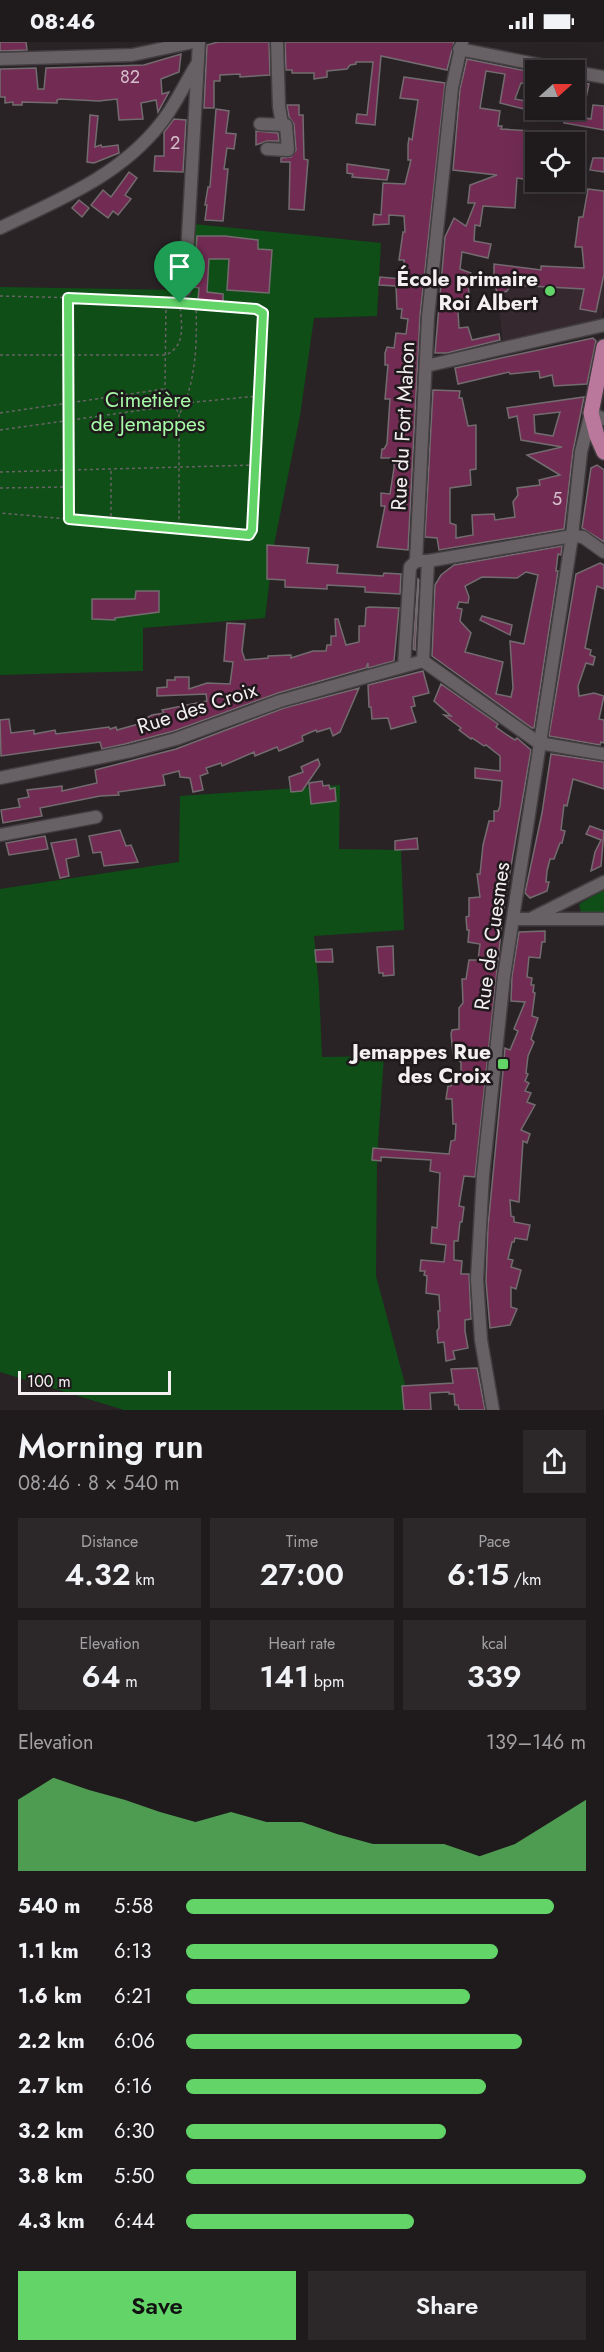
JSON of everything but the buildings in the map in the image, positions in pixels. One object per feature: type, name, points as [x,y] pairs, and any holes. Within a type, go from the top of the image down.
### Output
[{"type":"main road","points":[[604,346],[597,416],[597,436],[604,452]]},
{"type":"street","points":[[0,59],[132,55],[196,42],[197,64],[185,290]]},
{"type":"street","points":[[277,42],[279,106],[282,125]]},
{"type":"street","points":[[460,45],[525,60]]},
{"type":"street","name":"Rue du Fort Mahon","points":[[422,561],[428,317],[452,88],[460,45]]},
{"type":"street","points":[[0,228],[98,179],[127,160],[163,121],[197,64]]},
{"type":"street","points":[[585,74],[604,77]]},
{"type":"street","points":[[260,124],[286,125],[288,150],[267,149]]},
{"type":"street","points":[[426,366],[604,325]]},
{"type":"street","name":"Rue de Cuesmes","points":[[493,1410],[481,1340],[477,1279],[483,1175],[504,976],[572,536],[583,441],[597,416]]},
{"type":"street","points":[[404,666],[410,567],[422,561],[572,536],[583,537],[604,552]]},
{"type":"street","points":[[422,561],[423,661],[539,743],[604,754]]},
{"type":"street","name":"Rue des Croix","points":[[0,778],[131,751],[176,739],[280,701],[423,661]]},
{"type":"street","points":[[0,835],[96,817]]},
{"type":"street","points":[[530,919],[604,882]]},
{"type":"street","points":[[581,893],[573,906],[576,917],[581,920]]},
{"type":"street","points":[[513,919],[604,920]]},
{"type":"path","points":[[0,355],[166,355],[179,345],[180,303],[185,290]]},
{"type":"path","points":[[0,296],[196,304],[256,309],[263,313],[252,530],[249,535],[0,513]]},
{"type":"path","points":[[68,298],[69,519]]},
{"type":"path","points":[[166,303],[165,389],[179,414]]},
{"type":"path","points":[[178,527],[179,414],[185,404],[195,362],[196,304]]},
{"type":"path","points":[[0,413],[165,389]]},
{"type":"path","points":[[185,404],[259,396]]},
{"type":"path","points":[[0,430],[150,409],[163,405],[170,399]]},
{"type":"path","points":[[0,472],[256,465]]},
{"type":"path","points":[[111,469],[111,522]]},
{"type":"path","points":[[0,488],[69,487]]},
{"type":"shaded area","name":"École primaire Roi Albert","points":[[494,267],[604,274],[604,308],[601,322],[503,341]]},
{"type":"green space","name":"Cimetière de Jemappes","points":[[184,223],[381,243],[377,316],[314,318],[300,416],[274,545],[265,618],[143,628],[143,671],[0,675],[0,287],[181,290]]},
{"type":"green space","points":[[340,785],[339,849],[401,850],[404,930],[314,936],[322,1057],[384,1056],[377,1158],[376,1276],[412,1410],[124,1410],[0,1372],[0,889],[179,862],[180,796]]},
{"type":"green space","points":[[604,890],[604,913],[581,913],[579,904]]},
{"type":"place","name":"École primaire Roi Albert","points":[[550,291]]},
{"type":"place","name":"Jemappes Rue des Croix","points":[[503,1064]]},
{"type":"route","points":[[68,298],[180,303],[256,309],[263,313],[252,530],[249,535],[69,519],[68,298]]}]
